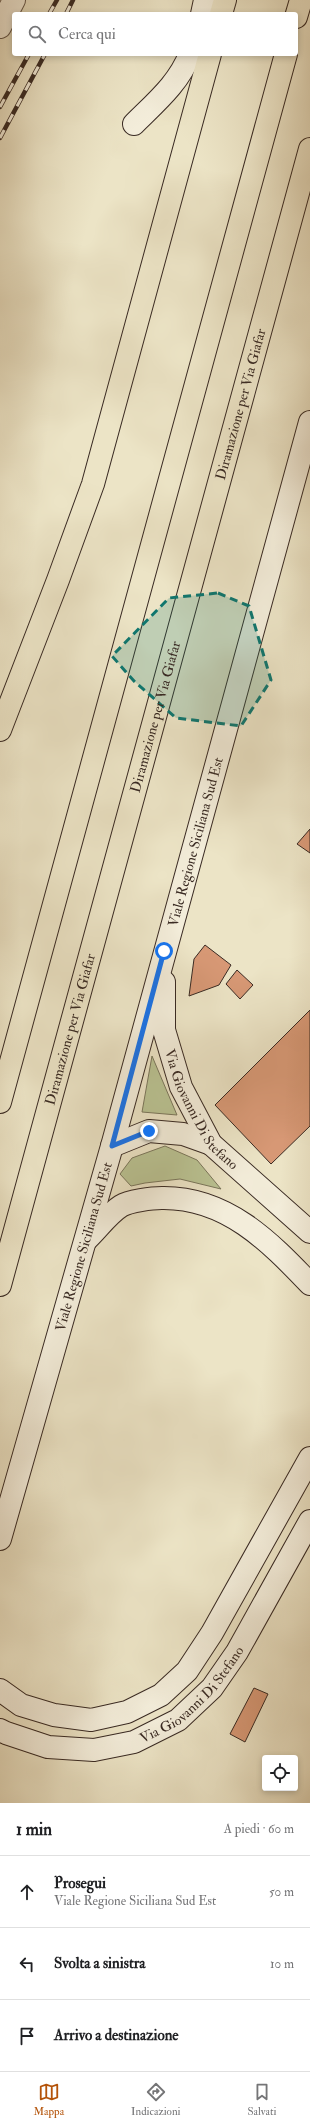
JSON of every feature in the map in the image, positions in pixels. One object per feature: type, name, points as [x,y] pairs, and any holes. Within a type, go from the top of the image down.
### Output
[{"type":"highway","points":[[222,12],[225,0]]},
{"type":"highway","points":[[297,12],[300,0]]},
{"type":"highway","points":[[0,730],[58,580],[93,484],[209,56]]},
{"type":"highway","points":[[0,1102],[285,56]]},
{"type":"highway","name":"Diramazione per Via Giafar","points":[[0,1285],[310,149]]},
{"type":"street","points":[[0,27],[14,0]]},
{"type":"street","points":[[203,12],[206,0]]},
{"type":"street","points":[[134,124],[174,84],[184,70],[189,56]]},
{"type":"street","name":"Viale Regione Siciliana Sud Est","points":[[0,1539],[112,1146],[164,951],[310,422]]},
{"type":"street","name":"Via Giovanni Di Stefano","points":[[164,951],[164,1030],[181,1087],[211,1144],[310,1232]]},
{"type":"street","points":[[112,1146],[149,1131],[183,1134],[211,1144]]},
{"type":"street","points":[[85,1241],[121,1206],[152,1198],[178,1197],[201,1202],[223,1210],[250,1227],[284,1257],[310,1284]]},
{"type":"street","points":[[0,1690],[21,1706],[54,1715],[91,1720],[127,1712],[161,1695],[187,1671],[212,1632],[310,1458]]},
{"type":"street","name":"Via Giovanni Di Stefano","points":[[0,1730],[6,1734],[48,1747],[94,1750],[134,1742],[178,1720],[212,1688],[237,1652],[310,1521]]},
{"type":"highlighted area","points":[[218,593],[249,606],[271,680],[241,726],[176,718],[134,681],[112,656],[169,598]]},
{"type":"green space","points":[[152,1056],[177,1115],[142,1112]]},
{"type":"green space","points":[[165,1146],[197,1160],[221,1189],[180,1179],[131,1186],[120,1174],[132,1158]]},
{"type":"building","points":[[310,829],[310,853],[297,844]]},
{"type":"building","points":[[205,945],[231,965],[219,985],[189,996],[194,959]]},
{"type":"building","points":[[237,970],[253,985],[240,999],[226,984]]},
{"type":"building","points":[[310,1010],[310,1126],[271,1164],[215,1105]]},
{"type":"building","points":[[254,1688],[268,1694],[245,1742],[230,1734]]},
{"type":"railway","points":[[50,12],[57,0]]},
{"type":"railway","points":[[67,12],[73,0]]},
{"type":"railway","points":[[0,107],[28,56]]},
{"type":"railway","points":[[0,138],[44,56]]},
{"type":"route","points":[[149,1131],[112,1146],[164,951]]}]
